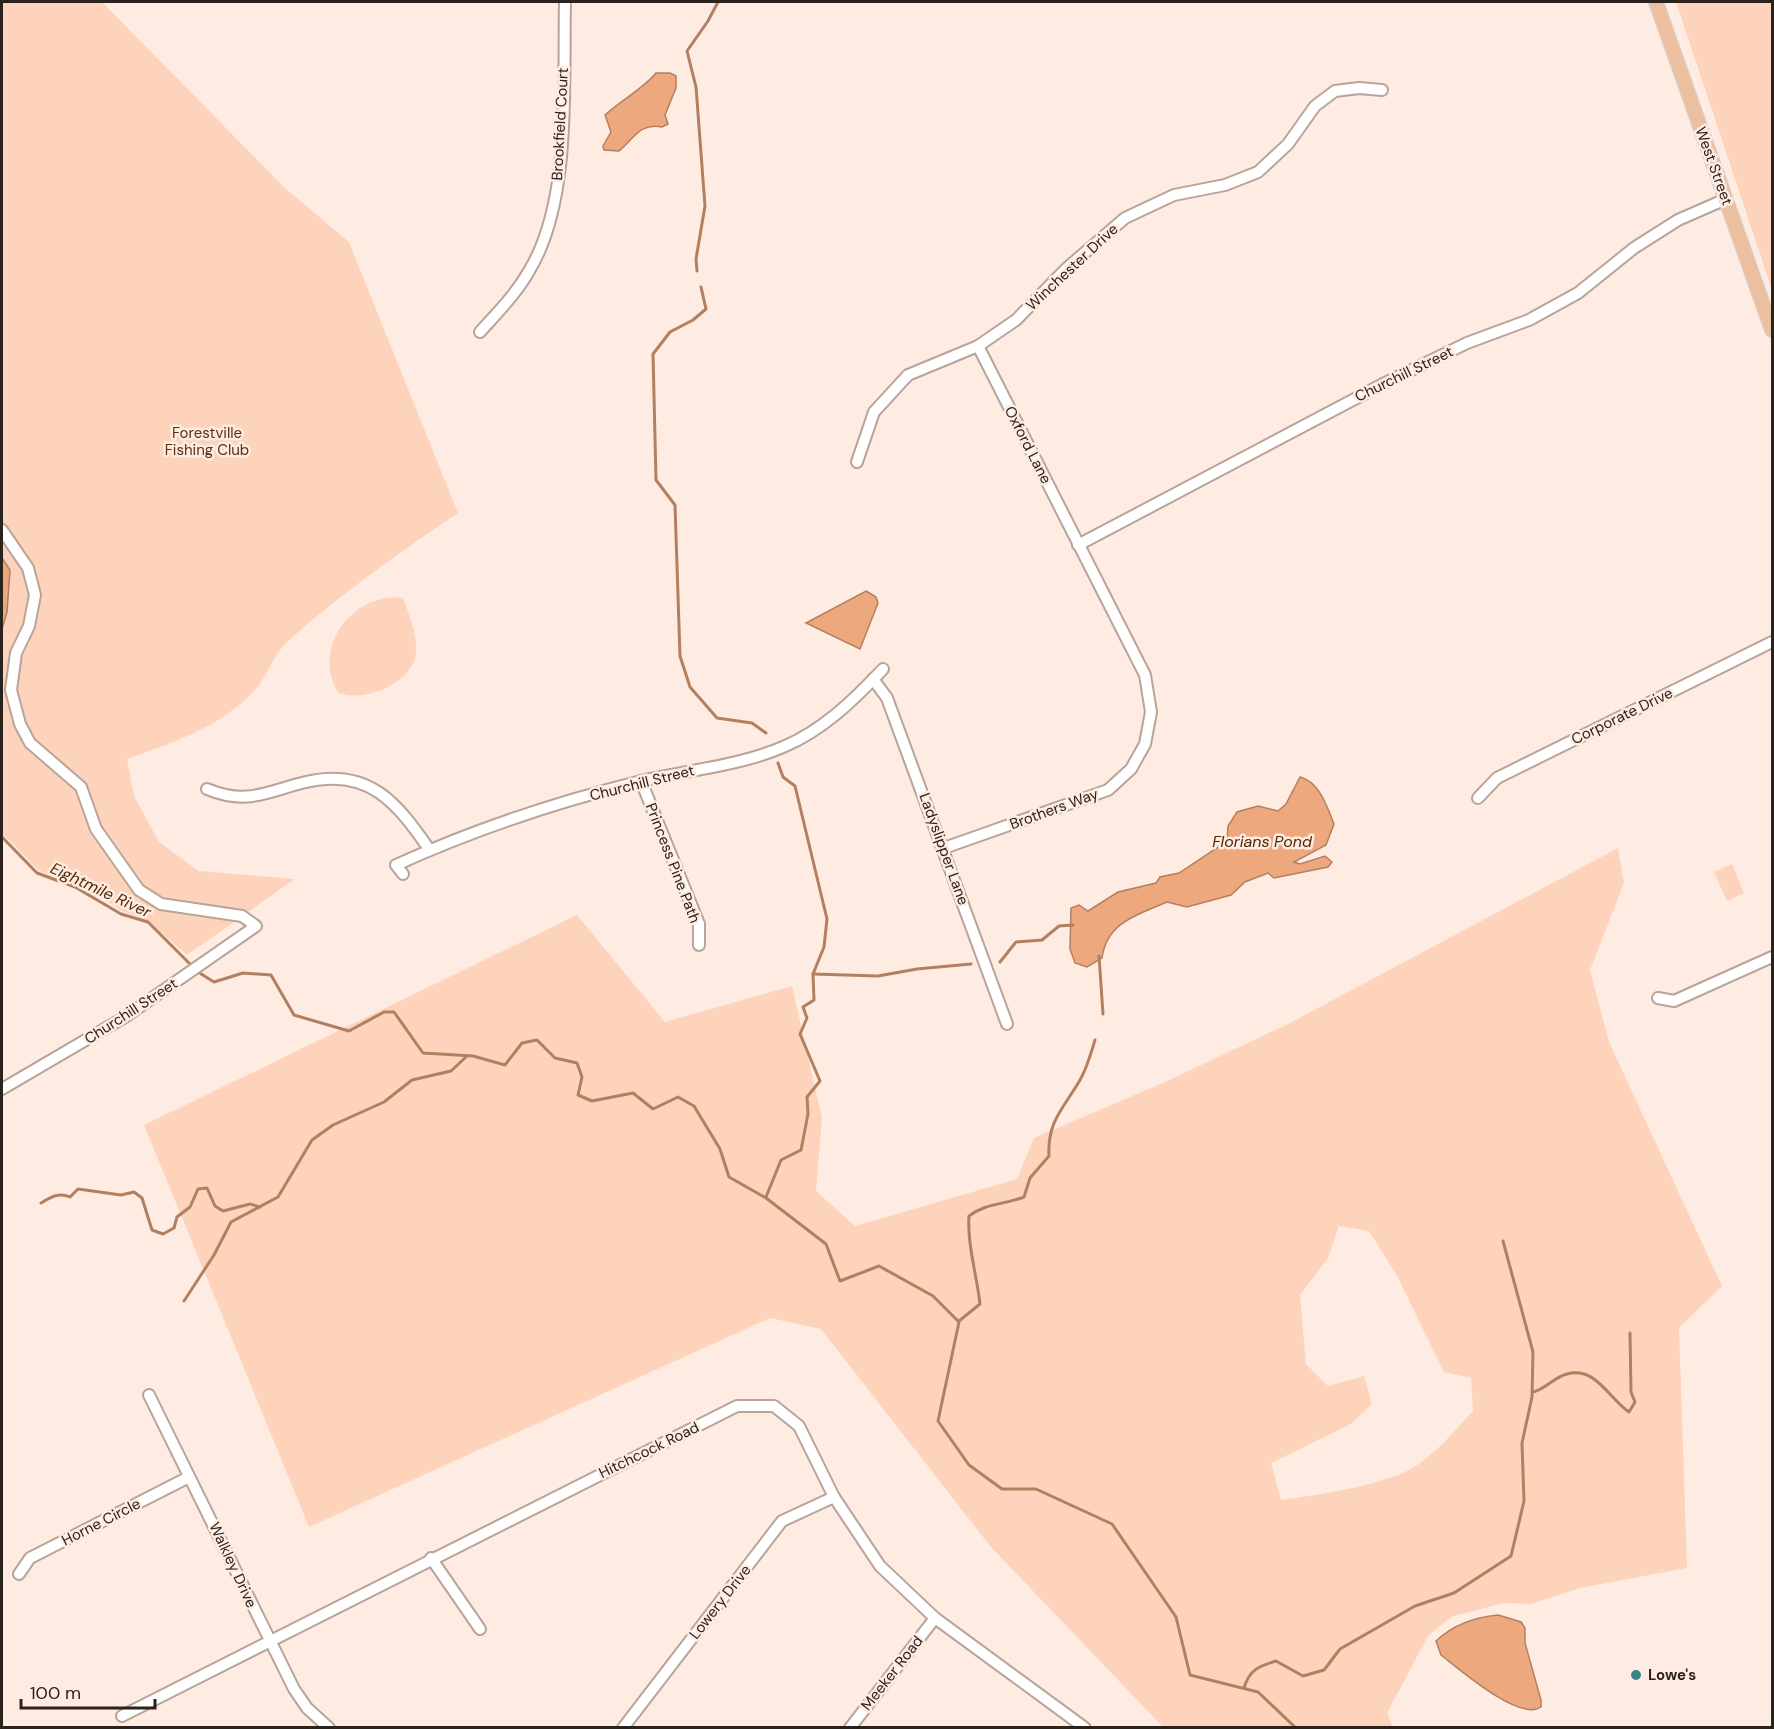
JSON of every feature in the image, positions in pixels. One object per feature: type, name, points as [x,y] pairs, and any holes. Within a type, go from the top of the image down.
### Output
[{"type":"main road","name":"West Street","points":[[1656,2],[1773,330]]},
{"type":"street","name":"Brookfield Court","points":[[480,332],[530,271],[545,236],[557,194],[561,157],[565,2]]},
{"type":"street","name":"Winchester Drive","points":[[857,462],[874,412],[908,375],[978,346],[1016,320],[1067,268],[1125,218],[1174,195],[1225,185],[1258,172],[1288,144],[1315,106],[1335,91],[1359,88],[1382,90]]},
{"type":"street","name":"Churchill Street","points":[[1078,545],[1385,383],[1467,343],[1528,320],[1578,293],[1634,248],[1678,220],[1726,199]]},
{"type":"street","name":"Oxford Lane","points":[[978,346],[1078,545]]},
{"type":"street","name":"Churchill Street","points":[[2,530],[28,568],[35,595],[29,626],[16,653],[11,690],[20,724],[30,743],[81,787],[96,829],[139,890],[161,904],[242,916],[256,927],[125,1017],[2,1089]]},
{"type":"street","name":"Brothers Way","points":[[944,848],[1108,790],[1131,769],[1145,744],[1151,712],[1145,675],[1078,545]]},
{"type":"street","name":"Corporate Drive","points":[[1478,798],[1497,778],[1773,642]]},
{"type":"street","name":"Churchill Street","points":[[403,874],[396,865],[494,823],[641,781],[755,757],[782,747],[829,720],[883,669]]},
{"type":"street","name":"Ladyslipper Lane","points":[[873,679],[887,698],[1007,1024]]},
{"type":"street","points":[[207,789],[244,799],[275,793],[307,782],[344,778],[375,789],[403,811],[429,849]]},
{"type":"street","name":"Princess Pine Path","points":[[641,781],[699,924],[699,945]]},
{"type":"street","points":[[1658,998],[1674,1001],[1773,957]]},
{"type":"street","name":"Walkley Drive","points":[[149,1395],[269,1643],[307,1708],[329,1728]]},
{"type":"street","name":"Hitchcock Road","points":[[122,1716],[269,1643],[431,1558],[737,1406],[774,1406],[799,1426],[834,1497],[880,1566],[935,1618],[1085,1728]]},
{"type":"street","name":"Horne Circle","points":[[19,1574],[30,1558],[189,1477]]},
{"type":"street","name":"Lowery Drive","points":[[623,1728],[782,1521],[834,1497]]},
{"type":"street","points":[[431,1558],[480,1629]]},
{"type":"street","name":"Meeker Road","points":[[850,1728],[935,1618]]},
{"type":"green space","name":"Forestville Fishing Club","points":[[2,2],[102,2],[286,189],[349,242],[458,513],[370,574],[307,624],[282,647],[254,691],[226,715],[195,732],[127,759],[134,796],[159,842],[199,871],[295,879],[187,955],[147,920],[122,911],[96,894],[38,870],[2,833]]},
{"type":"green space","points":[[1676,2],[1772,2],[1772,290]]},
{"type":"green space","points":[[385,598],[403,598],[416,644],[413,662],[407,672],[398,681],[374,693],[349,695],[339,693],[331,676],[330,659],[333,642],[341,626],[353,613],[368,604]]},
{"type":"green space","points":[[1618,848],[1624,883],[1590,970],[1609,1042],[1722,1286],[1679,1328],[1687,1568],[1580,1588],[1531,1604],[1503,1603],[1451,1617],[1428,1636],[1387,1713],[1393,1727],[1163,1727],[990,1546],[821,1329],[770,1318],[309,1527],[144,1125],[577,915],[665,1022],[792,986],[822,1118],[816,1191],[855,1226],[1017,1179],[1034,1138],[1165,1082],[1288,1024]],"holes":[[[1339,1226],[1369,1231],[1396,1274],[1444,1372],[1471,1378],[1473,1411],[1434,1452],[1407,1471],[1353,1488],[1281,1500],[1271,1463],[1351,1424],[1372,1404],[1364,1376],[1328,1386],[1306,1364],[1300,1295],[1328,1258]]]},
{"type":"green space","points":[[1732,864],[1744,893],[1727,901],[1714,872]]},
{"type":"water","points":[[656,73],[670,73],[676,76],[676,88],[665,115],[668,124],[643,129],[619,151],[604,150],[603,146],[611,132],[605,115]]},
{"type":"water","points":[[2,558],[10,570],[7,612],[2,629]]},
{"type":"water","points":[[866,591],[876,597],[878,603],[860,649],[806,623]]},
{"type":"water","name":"Florians Pond","points":[[1300,777],[1313,784],[1318,790],[1334,824],[1326,845],[1294,862],[1300,864],[1325,856],[1332,862],[1328,867],[1274,878],[1268,873],[1245,882],[1231,895],[1187,907],[1167,902],[1125,921],[1110,936],[1102,958],[1087,967],[1075,963],[1070,949],[1071,908],[1079,905],[1088,911],[1118,892],[1156,883],[1160,877],[1179,873],[1227,841],[1228,826],[1237,812],[1258,806],[1278,811],[1286,804]]},
{"type":"water","points":[[1498,1615],[1521,1622],[1525,1628],[1525,1643],[1541,1707],[1531,1710],[1505,1701],[1475,1682],[1441,1655],[1436,1641],[1450,1630],[1481,1618]]},
{"type":"waterway","points":[[697,271],[696,259],[705,206],[696,87],[687,51],[718,2]]},
{"type":"waterway","points":[[701,287],[706,309],[693,320],[670,332],[653,354],[656,480],[675,505],[680,656],[690,687],[717,718],[752,723],[766,733]]},
{"type":"waterway","points":[[766,1197],[781,1160],[801,1150],[808,1114],[807,1097],[820,1081],[800,1034],[807,1018],[803,1007],[814,1000],[813,974],[824,947],[827,919],[795,786],[783,777],[778,763]]},
{"type":"waterway","name":"Eightmile River","points":[[2,837],[37,873],[75,887],[121,914],[148,922],[191,965]]},
{"type":"waterway","points":[[1000,962],[1016,942],[1042,940],[1059,926],[1073,925]]},
{"type":"waterway","points":[[1099,956],[1103,1014]]},
{"type":"waterway","points":[[813,974],[878,976],[917,969],[971,964]]},
{"type":"waterway","name":"Eightmile River","points":[[198,972],[214,982],[243,973],[271,975],[294,1015],[349,1031],[384,1012],[394,1012],[423,1053],[473,1056],[505,1065],[522,1043],[537,1040],[555,1058],[577,1063],[582,1077],[578,1095],[592,1101],[633,1093],[653,1109],[678,1097],[694,1106],[720,1149],[729,1177],[766,1198],[826,1244],[840,1281],[879,1266],[933,1296],[959,1322],[938,1421],[969,1465],[1002,1489],[1036,1489],[1112,1524],[1176,1617],[1190,1675],[1258,1692],[1296,1728]]},
{"type":"waterway","points":[[959,1321],[980,1304],[971,1249],[969,1216],[988,1206],[1024,1197],[1030,1178],[1049,1156],[1049,1144],[1054,1124],[1082,1075],[1095,1040]]},
{"type":"waterway","points":[[184,1301],[214,1255],[231,1222],[278,1197],[312,1140],[333,1125],[384,1102],[412,1080],[451,1071],[466,1057]]},
{"type":"waterway","points":[[41,1203],[59,1195],[70,1197],[78,1189],[121,1195],[134,1192],[142,1198],[152,1230],[163,1234],[174,1228],[177,1217],[190,1207],[198,1189],[207,1188],[215,1206],[223,1211],[250,1204],[260,1207]]},
{"type":"waterway","points":[[1244,1688],[1252,1673],[1276,1661],[1303,1676],[1324,1670],[1340,1649],[1415,1606],[1454,1593],[1511,1556],[1524,1501],[1522,1443],[1532,1397],[1533,1352],[1503,1241]]},
{"type":"waterway","points":[[1533,1392],[1562,1376],[1577,1373],[1594,1379],[1629,1412],[1635,1402],[1631,1392],[1630,1333]]},
{"type":"place","name":"Lowe's","points":[[1636,1675]]}]
